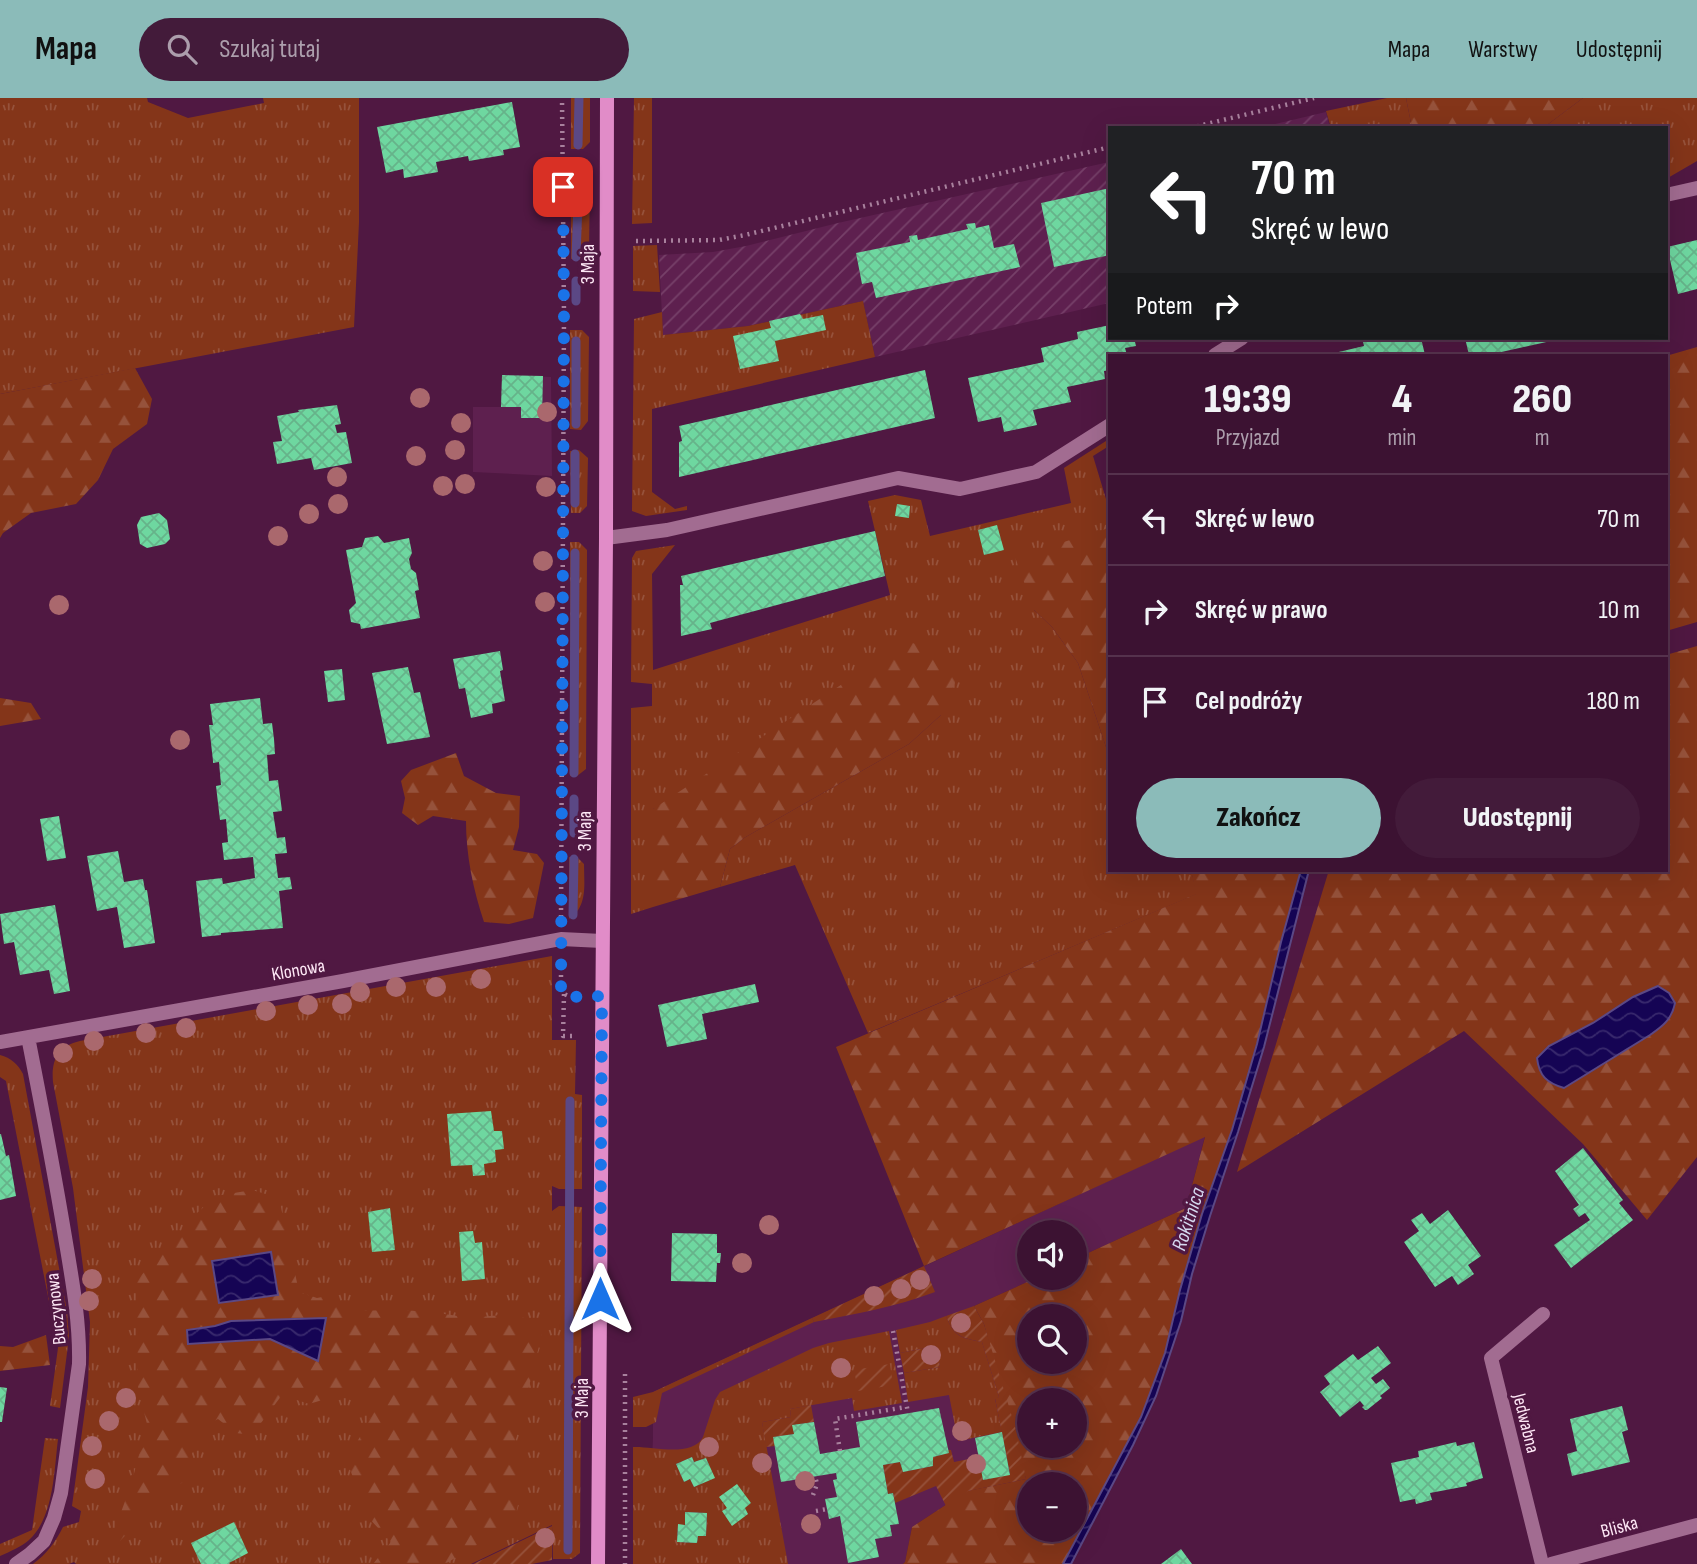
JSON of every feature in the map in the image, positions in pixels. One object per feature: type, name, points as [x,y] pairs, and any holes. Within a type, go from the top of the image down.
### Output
[{"type":"street","name":"3 Maja","points":[[598,1564],[607,98]]},
{"type":"street","points":[[1668,195],[1697,188]]},
{"type":"street","points":[[1217,354],[1239,340]]},
{"type":"street","points":[[606,538],[667,530],[898,478],[960,489],[1036,472],[1108,426]]},
{"type":"street","name":"Klonowa","points":[[0,1042],[561,939],[603,941]]},
{"type":"street","name":"Buczynowa","points":[[16,1564],[44,1541],[54,1518],[61,1493],[79,1364],[75,1299],[53,1167],[27,1037]]},
{"type":"street","name":"Jedwabna","points":[[1542,1564],[1491,1358],[1543,1314]]},
{"type":"street","name":"Bliska","points":[[1550,1564],[1697,1525]]},
{"type":"path","points":[[562,98],[564,329],[561,989],[564,994],[563,1036],[576,1036]]},
{"type":"path","points":[[1198,126],[1314,98]]},
{"type":"path","points":[[636,241],[719,240],[745,235],[1108,147]]},
{"type":"path","points":[[564,994],[571,997],[602,996]]},
{"type":"path","points":[[839,1451],[835,1419],[907,1410],[893,1331]]},
{"type":"path","points":[[813,1495],[817,1484],[815,1476]]},
{"type":"path","points":[[816,1511],[827,1509]]},
{"type":"shaded area","points":[[1326,112],[1330,126],[1266,126]]},
{"type":"shaded area","points":[[1108,162],[1108,303],[875,357],[863,301],[748,326],[663,335],[659,255],[713,252]]},
{"type":"shaded area","points":[[502,375],[551,377],[552,476],[473,472],[473,407],[501,407]]},
{"type":"shaded area","points":[[1205,1136],[1186,1208],[1087,1253],[1087,1220],[1024,1220]]},
{"type":"shaded area","points":[[1017,1223],[1017,1287],[974,1306],[1017,1449],[1017,1458],[1020,1458],[1024,1472],[1017,1472],[1017,1481],[967,1491],[912,1527],[903,1564],[648,1564],[653,1392]]},
{"type":"green space","points":[[0,98],[147,98],[148,102],[188,118],[264,103],[263,98],[359,98],[359,222],[354,327],[0,394]]},
{"type":"green space","points":[[571,98],[590,98],[590,142],[583,149],[571,149]]},
{"type":"green space","points":[[634,98],[652,98],[652,223],[632,224]]},
{"type":"green space","points":[[1387,98],[1406,98],[1412,126],[1330,126],[1326,111]]},
{"type":"green space","points":[[1406,98],[1583,98],[1546,126],[1412,126]]},
{"type":"green space","points":[[1583,98],[1697,98],[1697,161],[1668,178],[1668,126],[1546,126]]},
{"type":"green space","points":[[571,171],[583,171],[590,178],[589,251],[582,258],[571,259]]},
{"type":"green space","points":[[657,245],[660,292],[633,291],[633,246]]},
{"type":"green space","points":[[863,301],[875,357],[652,409],[652,492],[675,509],[687,506],[687,510],[646,516],[632,511],[634,319],[662,312],[663,335],[748,326]]},
{"type":"green space","points":[[570,330],[582,330],[589,337],[588,421],[581,430],[570,429]]},
{"type":"green space","points":[[1697,347],[1697,622],[1668,630],[1668,355]]},
{"type":"green space","points":[[135,368],[152,399],[147,424],[113,449],[98,480],[76,504],[31,513],[0,538],[0,394]]},
{"type":"green space","points":[[1106,441],[1108,444],[1093,456],[1108,506],[1108,529],[1034,610],[1052,627],[1078,663],[1108,753],[1108,872],[1192,872],[1197,894],[868,1033],[795,865],[720,887],[730,849],[744,838],[909,744],[941,715],[653,809],[653,907],[631,914],[631,708],[652,706],[652,684],[631,682],[632,558],[636,551],[675,545],[652,574],[653,670],[890,595],[868,501],[895,495],[921,500],[930,536],[1071,503],[1064,468]]},
{"type":"green space","points":[[579,450],[588,458],[587,506],[580,513],[571,513],[570,451]]},
{"type":"green space","points":[[1108,529],[1108,753],[1078,663],[1052,627],[1034,610],[1015,557]]},
{"type":"green space","points":[[570,542],[579,542],[587,550],[586,769],[577,776],[570,776]]},
{"type":"green space","points":[[906,642],[930,646],[946,657],[956,680],[941,715],[909,744],[744,838],[730,849],[720,887],[653,907],[653,809]]},
{"type":"green space","points":[[1697,646],[1697,1157],[1647,1220],[1583,1144],[1464,1031],[1237,1172],[1328,872],[1668,872],[1668,654]]},
{"type":"green space","points":[[0,698],[31,703],[41,719],[0,726]]},
{"type":"green space","points":[[456,753],[464,776],[496,793],[520,796],[519,827],[513,850],[537,854],[544,863],[533,918],[509,924],[484,922],[471,872],[466,821],[433,816],[418,825],[402,813],[405,798],[401,781],[411,770]]},
{"type":"green space","points":[[569,857],[577,857],[584,864],[584,894],[579,908],[569,919]]},
{"type":"green space","points":[[1191,872],[1300,872],[1257,1044],[1232,1130],[1202,1214],[1165,1353],[1141,1417],[1087,1519],[1087,1472],[1024,1472],[1020,1458],[1087,1458],[1087,1388],[1017,1388],[1017,1446],[984,1324],[974,1306],[1017,1287],[1017,1290],[1087,1290],[1087,1253],[1186,1208],[1205,1137],[1024,1220],[1017,1220],[1017,1223],[924,1266],[836,1047],[1196,894]]},
{"type":"green space","points":[[552,956],[552,1040],[576,1040],[575,1094],[582,1095],[582,1189],[559,1189],[552,1186],[552,1211],[559,1206],[582,1207],[580,1553],[572,1559],[553,1559],[552,1525],[471,1564],[33,1564],[51,1547],[63,1527],[79,1522],[81,1511],[72,1506],[88,1387],[90,1322],[73,1188],[53,1082],[53,1067],[61,1050],[80,1041]]},
{"type":"green space","points":[[0,1055],[14,1062],[23,1074],[67,1311],[69,1337],[60,1408],[50,1406],[58,1348],[6,1081],[0,1077]]},
{"type":"green space","points":[[252,1190],[279,1198],[299,1292],[317,1298],[332,1295],[340,1311],[404,1310],[471,1318],[501,1315],[533,1319],[542,1334],[515,1443],[526,1467],[516,1514],[502,1530],[445,1564],[373,1564],[391,1542],[367,1516],[347,1461],[380,1399],[359,1389],[309,1404],[282,1395],[252,1435],[236,1433],[218,1419],[196,1430],[188,1478],[157,1502],[120,1541],[113,1534],[131,1485],[147,1424],[138,1388],[136,1281],[196,1214],[216,1196]]},
{"type":"green space","points":[[924,1266],[935,1292],[860,1313],[814,1322],[812,1318]]},
{"type":"green space","points":[[974,1306],[984,1324],[1016,1430],[1017,1458],[1022,1458],[1025,1472],[1017,1472],[1017,1481],[968,1491],[946,1506],[936,1486],[895,1503],[893,1493],[888,1494],[883,1465],[900,1462],[903,1472],[933,1466],[933,1457],[951,1450],[954,1462],[979,1457],[983,1480],[1010,1474],[995,1398],[999,1397],[982,1342],[959,1335],[946,1316]]},
{"type":"green space","points":[[946,1316],[959,1335],[982,1342],[999,1397],[995,1399],[1002,1432],[958,1441],[949,1395],[908,1402],[904,1373],[940,1367],[936,1346],[900,1353],[896,1330]]},
{"type":"green space","points":[[812,1318],[814,1322],[662,1393],[656,1422],[646,1427],[633,1427],[633,1397],[653,1392]]},
{"type":"green space","points":[[889,1331],[902,1403],[854,1411],[852,1398],[790,1409],[791,1417],[762,1422],[788,1564],[633,1564],[633,1447],[671,1450],[698,1443],[703,1437],[720,1392],[829,1343]],"holes":[[[692,1457],[694,1462],[706,1458],[714,1478],[694,1487],[690,1479],[684,1482],[676,1464]],[[686,1512],[707,1513],[706,1536],[698,1536],[697,1543],[677,1542],[678,1525],[685,1525]]]},
{"type":"green space","points":[[46,1335],[50,1365],[0,1371],[0,1346],[13,1347]]},
{"type":"green space","points":[[936,1346],[940,1367],[904,1373],[900,1353]]},
{"type":"green space","points":[[890,1364],[893,1385],[858,1391],[854,1370]]},
{"type":"green space","points":[[811,1405],[814,1422],[793,1425],[794,1434],[774,1437],[775,1446],[766,1447],[762,1422],[791,1417],[790,1409]]},
{"type":"green space","points":[[45,1438],[58,1439],[54,1479],[44,1519],[29,1540],[0,1556],[0,1544],[32,1530]]},
{"type":"green space","points":[[1017,1481],[1017,1542],[1075,1542],[1063,1564],[903,1564],[912,1527],[967,1491]]},
{"type":"green space","points":[[552,1526],[552,1560],[532,1564],[473,1564]]},
{"type":"water","points":[[1300,872],[1308,872],[1264,1047],[1156,1396],[1087,1533],[1087,1519],[1141,1417],[1165,1353],[1202,1214],[1232,1130],[1257,1044]]},
{"type":"water","points":[[1658,986],[1669,993],[1675,1003],[1669,1018],[1659,1028],[1564,1088],[1545,1078],[1537,1058],[1549,1046],[1593,1023],[1633,997]]},
{"type":"water","points":[[271,1252],[278,1295],[219,1303],[212,1261]]},
{"type":"water","points":[[326,1318],[318,1361],[270,1339],[188,1344],[187,1330],[231,1321]]},
{"type":"water","points":[[1075,1542],[1082,1542],[1071,1564],[1063,1564]]},
{"type":"building","points":[[512,102],[520,147],[503,150],[504,155],[469,161],[468,156],[436,162],[438,172],[404,178],[403,169],[386,173],[377,127]]},
{"type":"building","points":[[1108,188],[1108,255],[1054,267],[1041,203]]},
{"type":"building","points":[[975,223],[976,228],[989,225],[994,248],[1014,244],[1020,267],[876,298],[872,282],[862,284],[856,253],[910,242],[909,236],[917,235],[918,240],[968,229],[966,224]]},
{"type":"building","points":[[1697,240],[1697,289],[1678,294],[1668,247]]},
{"type":"building","points":[[800,314],[803,319],[823,315],[826,330],[775,341],[779,361],[740,369],[733,336],[771,328],[769,321]]},
{"type":"building","points":[[1108,325],[1108,340],[1134,340],[1136,346],[1125,348],[1127,354],[1108,354],[1105,379],[1067,387],[1071,402],[1033,410],[1037,425],[1004,432],[1001,417],[978,422],[968,378],[1044,362],[1041,348],[1078,339],[1077,332]]},
{"type":"building","points":[[1362,340],[1421,340],[1425,354],[1330,354],[1364,346]]},
{"type":"building","points":[[1465,340],[1556,340],[1492,354],[1469,354]]},
{"type":"building","points":[[925,370],[935,418],[679,477],[679,442],[682,441],[679,426]]},
{"type":"building","points":[[502,375],[543,376],[542,418],[521,418],[521,407],[501,407]]},
{"type":"building","points":[[337,405],[341,424],[335,425],[337,433],[346,432],[352,463],[314,470],[311,458],[277,464],[273,442],[282,441],[277,416],[299,412],[298,410]]},
{"type":"building","points":[[897,504],[910,506],[909,518],[895,516]]},
{"type":"building","points":[[159,513],[167,520],[170,539],[165,544],[147,548],[140,544],[137,525],[141,517]]},
{"type":"building","points":[[997,525],[1004,550],[984,555],[978,530]]},
{"type":"building","points":[[875,531],[885,576],[710,623],[712,629],[681,636],[681,576]]},
{"type":"building","points":[[378,536],[384,543],[409,538],[412,553],[409,559],[411,569],[416,573],[419,590],[415,591],[420,618],[361,629],[360,624],[351,622],[349,610],[356,603],[346,550],[362,547],[365,538]]},
{"type":"building","points":[[500,651],[505,701],[492,704],[493,713],[471,718],[465,688],[459,689],[453,659]]},
{"type":"building","points":[[408,667],[414,693],[420,692],[430,737],[387,744],[372,673]]},
{"type":"building","points":[[342,669],[345,700],[328,702],[324,671]]},
{"type":"building","points":[[260,698],[263,724],[272,723],[275,754],[267,755],[269,781],[278,780],[282,811],[273,812],[277,838],[285,837],[287,853],[275,854],[278,878],[290,877],[292,889],[279,891],[283,928],[202,937],[196,881],[222,878],[223,884],[255,878],[253,857],[224,860],[222,843],[228,842],[226,819],[220,820],[216,786],[221,785],[219,762],[213,763],[210,704]]},
{"type":"building","points":[[59,816],[66,858],[47,861],[40,819]]},
{"type":"building","points":[[118,851],[124,882],[143,879],[155,943],[124,948],[117,907],[97,911],[87,856]]},
{"type":"building","points":[[55,905],[70,991],[54,994],[49,970],[20,975],[14,942],[4,944],[0,914]]},
{"type":"building","points":[[755,984],[759,1002],[702,1014],[707,1039],[667,1047],[658,1005]]},
{"type":"building","points":[[491,1111],[494,1131],[502,1131],[504,1149],[495,1150],[496,1162],[484,1164],[485,1175],[473,1176],[472,1165],[451,1166],[447,1114]]},
{"type":"building","points":[[0,1134],[6,1156],[9,1155],[16,1196],[0,1200]]},
{"type":"building","points":[[1583,1148],[1623,1200],[1619,1203],[1633,1220],[1571,1268],[1554,1245],[1590,1220],[1585,1213],[1579,1217],[1573,1209],[1579,1205],[1555,1171]]},
{"type":"building","points":[[390,1208],[395,1250],[372,1252],[368,1212]]},
{"type":"building","points":[[1448,1210],[1481,1256],[1468,1265],[1474,1274],[1458,1285],[1452,1276],[1435,1287],[1404,1242],[1419,1231],[1411,1220],[1422,1213],[1430,1224]]},
{"type":"building","points":[[473,1231],[475,1243],[482,1242],[485,1279],[462,1281],[459,1232]]},
{"type":"building","points":[[672,1233],[717,1234],[717,1253],[721,1253],[720,1263],[717,1263],[716,1282],[671,1281]]},
{"type":"building","points":[[1378,1346],[1391,1363],[1371,1378],[1376,1384],[1383,1379],[1390,1388],[1367,1410],[1362,1407],[1364,1406],[1360,1401],[1340,1417],[1320,1392],[1330,1384],[1324,1376],[1353,1354],[1358,1360]]},
{"type":"building","points":[[0,1387],[7,1388],[2,1422],[0,1422]]},
{"type":"building","points":[[1622,1406],[1628,1430],[1622,1432],[1630,1462],[1572,1476],[1567,1454],[1577,1451],[1570,1419]]},
{"type":"building","points":[[939,1408],[949,1453],[933,1457],[933,1466],[903,1472],[900,1462],[883,1465],[888,1494],[893,1493],[899,1524],[890,1525],[892,1536],[875,1539],[879,1557],[848,1563],[840,1516],[829,1519],[825,1499],[837,1497],[833,1480],[837,1479],[836,1473],[781,1482],[773,1437],[794,1434],[792,1425],[814,1422],[820,1454],[860,1447],[856,1422]]},
{"type":"building","points":[[1002,1432],[1010,1475],[983,1480],[975,1438]]},
{"type":"building","points":[[1456,1442],[1457,1446],[1474,1442],[1483,1478],[1466,1483],[1467,1486],[1430,1493],[1432,1500],[1416,1504],[1415,1499],[1400,1502],[1391,1463],[1419,1457],[1418,1451]]},
{"type":"building","points":[[692,1457],[694,1462],[706,1458],[715,1478],[694,1487],[690,1479],[684,1482],[676,1464]]},
{"type":"building","points":[[737,1484],[751,1503],[745,1508],[748,1514],[732,1526],[722,1511],[727,1508],[719,1497]]},
{"type":"building","points":[[685,1512],[707,1513],[706,1536],[698,1536],[697,1543],[677,1542],[678,1524],[685,1525]]},
{"type":"building","points":[[234,1522],[248,1553],[230,1564],[201,1564],[191,1543]]},
{"type":"building","points":[[1181,1549],[1192,1564],[1161,1564]]},
{"type":"waterway","points":[[578,145],[579,98]]},
{"type":"waterway","points":[[576,257],[579,176]]},
{"type":"waterway","points":[[576,281],[576,301]]},
{"type":"waterway","points":[[576,341],[576,424]]},
{"type":"waterway","points":[[575,454],[575,503]]},
{"type":"waterway","points":[[574,773],[575,553]]},
{"type":"waterway","points":[[574,799],[574,833]]},
{"type":"waterway","points":[[573,915],[574,859]]},
{"type":"waterway","points":[[568,1550],[570,1101]]},
{"type":"route","points":[[563,187],[561,989],[571,997],[602,996],[600,1299]]},
{"type":"water label","name":"Rokitnica","points":[[1188,1219]]}]
